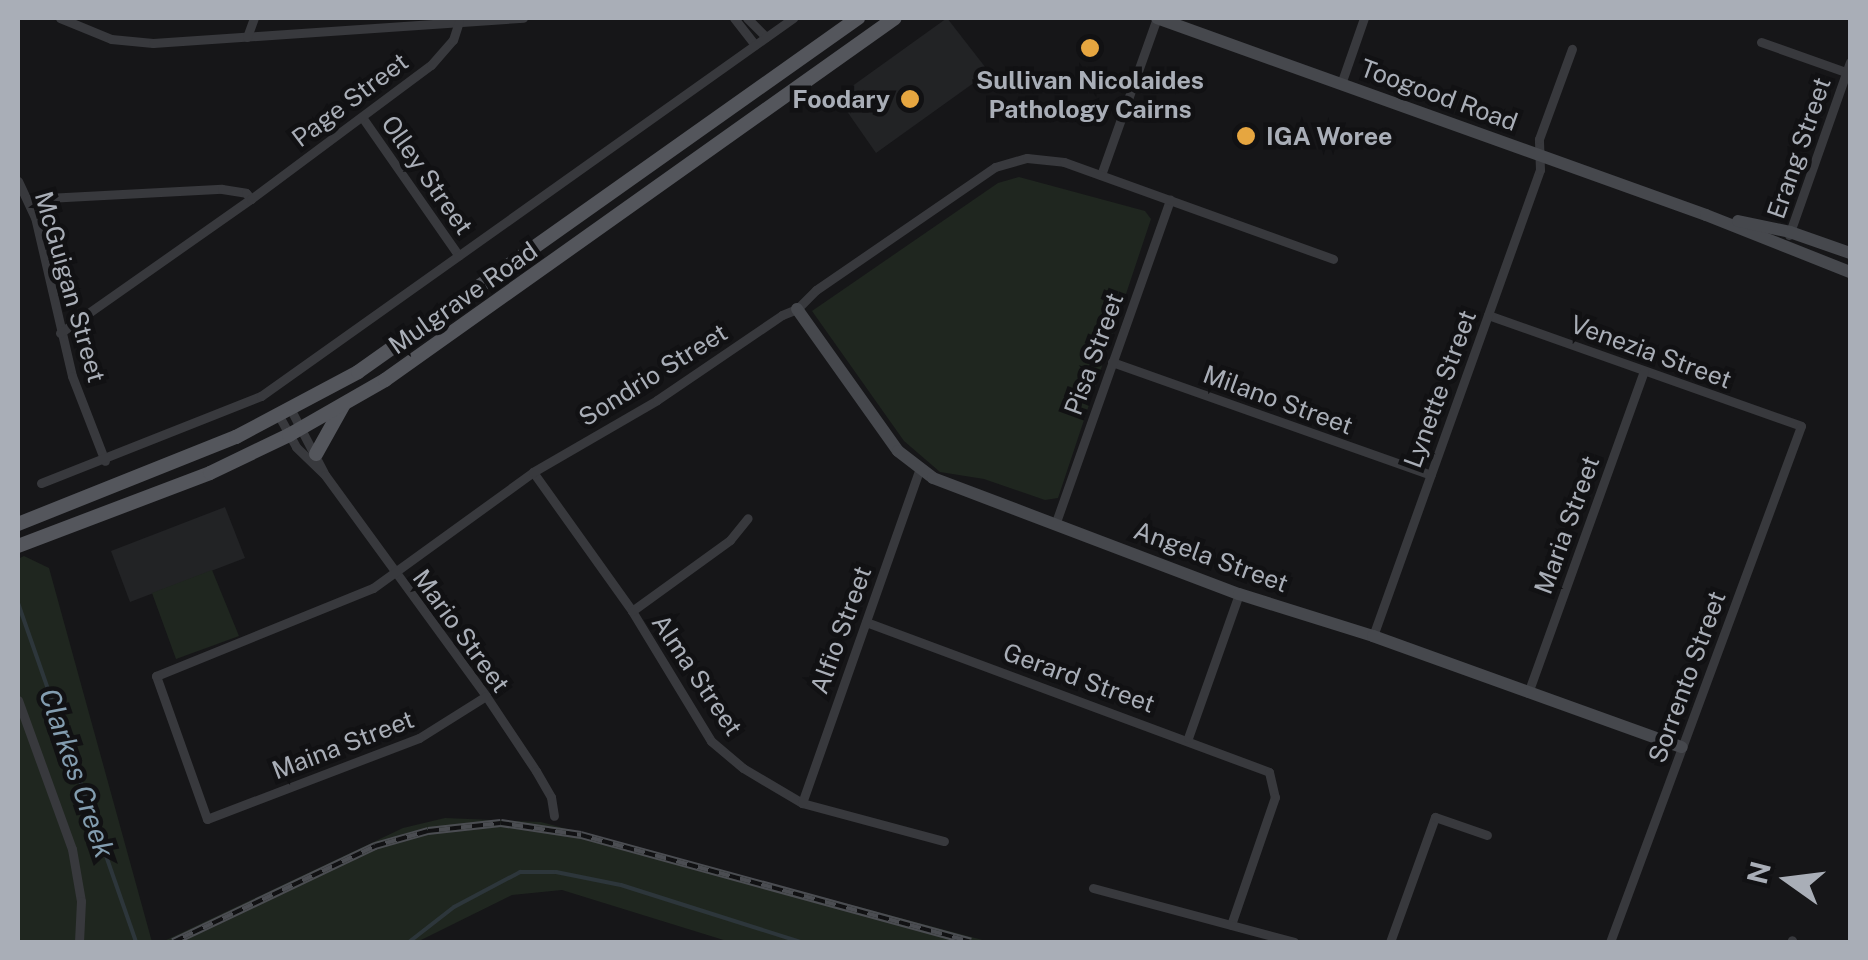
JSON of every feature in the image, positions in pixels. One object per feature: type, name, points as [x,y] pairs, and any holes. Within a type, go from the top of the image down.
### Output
[{"type":"main road","name":"Mulgrave Road","points":[[18,524],[151,474],[285,413],[389,353],[858,18]]},
{"type":"main road","name":"Mulgrave Road","points":[[18,546],[188,482],[295,432],[344,404],[461,329],[895,18]]},
{"type":"main road","points":[[316,454],[344,404]]},
{"type":"street","points":[[60,18],[140,43],[523,18]]},
{"type":"street","points":[[248,37],[254,18]]},
{"type":"street","points":[[734,18],[755,46]]},
{"type":"street","points":[[748,18],[766,37]]},
{"type":"street","name":"Mulgrave Road","points":[[41,484],[261,396],[794,18]]},
{"type":"street","points":[[1100,176],[1157,18]]},
{"type":"street","name":"Toogood Road","points":[[1157,18],[1706,215],[1850,272]]},
{"type":"street","points":[[1340,84],[1364,18]]},
{"type":"street","name":"Page Street","points":[[60,333],[362,117],[439,57],[453,40],[460,22]]},
{"type":"street","points":[[1761,42],[1849,70]]},
{"type":"street","name":"Lynette Street","points":[[1373,636],[1540,170],[1539,139],[1572,48]]},
{"type":"street","name":"Erang Street","points":[[1785,247],[1849,70]]},
{"type":"street","name":"Olley Street","points":[[362,117],[459,256]]},
{"type":"street","name":"Sondrio Street","points":[[207,819],[156,676],[343,602],[394,574],[533,472],[657,400],[782,314],[798,309],[816,290],[995,166],[1039,158],[1333,259]]},
{"type":"street","name":"McGuigan Street","points":[[18,181],[45,252],[72,376],[106,460]]},
{"type":"street","points":[[28,199],[222,189],[246,193],[251,199]]},
{"type":"street","name":"Pisa Street","points":[[1056,522],[1170,200]]},
{"type":"street","name":"Toogood Road","points":[[1706,215],[1790,232],[1850,253]]},
{"type":"street","name":"Angela Street","points":[[798,309],[898,451],[919,471],[1239,594],[1373,636],[1682,748]]},
{"type":"street","name":"Venezia Street","points":[[1488,315],[1801,426]]},
{"type":"street","name":"Milano Street","points":[[1112,362],[1431,476]]},
{"type":"street","name":"Maria Street","points":[[1528,692],[1644,370]]},
{"type":"street","name":"Mario Street","points":[[285,413],[394,574],[486,696],[551,797],[554,816]]},
{"type":"street","name":"Sorrento Street","points":[[1610,942],[1801,426]]},
{"type":"street","name":"Mario Street","points":[[295,432],[316,454],[324,475]]},
{"type":"street","name":"Alfio Street","points":[[802,803],[919,471]]},
{"type":"street","name":"Alma Street","points":[[533,472],[632,611],[711,741],[743,768],[802,803],[944,841]]},
{"type":"street","points":[[632,611],[730,540],[748,518]]},
{"type":"street","points":[[1188,738],[1239,594]]},
{"type":"street","name":"Gerard Street","points":[[866,622],[1262,766],[1274,778],[1275,797],[1230,925]]},
{"type":"street","name":"Maina Street","points":[[207,819],[419,738],[486,696]]},
{"type":"street","points":[[18,700],[72,849],[81,901],[80,942]]},
{"type":"street","points":[[1390,942],[1435,817],[1488,834]]},
{"type":"street","points":[[1093,888],[1294,942]]},
{"type":"shaded area","points":[[947,18],[989,72],[876,153],[837,97]]},
{"type":"shaded area","points":[[1019,177],[1145,211],[1151,219],[1058,498],[1045,500],[984,479],[940,472],[904,441],[812,311],[998,183]]},
{"type":"shaded area","points":[[225,507],[245,558],[130,602],[111,551]]},
{"type":"shaded area","points":[[24,556],[49,568],[152,942],[18,942],[18,559]]},
{"type":"shaded area","points":[[212,570],[239,636],[176,659],[152,593]]},
{"type":"shaded area","points":[[445,818],[541,822],[990,942],[730,942],[562,890],[512,895],[417,942],[162,942],[403,828]]},
{"type":"waterway","name":"Clarkes Creek","points":[[18,603],[136,942]]},
{"type":"waterway","name":"Clarkes Creek","points":[[409,942],[454,907],[520,872],[556,872],[621,885],[801,942]]},
{"type":"railway","points":[[173,942],[375,846],[428,831],[501,823],[581,835],[971,942]]},
{"type":"place","name":"Sullivan Nicolaides Pathology Cairns","points":[[1090,48]]},
{"type":"place","name":"Foodary","points":[[910,99]]},
{"type":"place","name":"IGA Woree","points":[[1246,136]]}]
